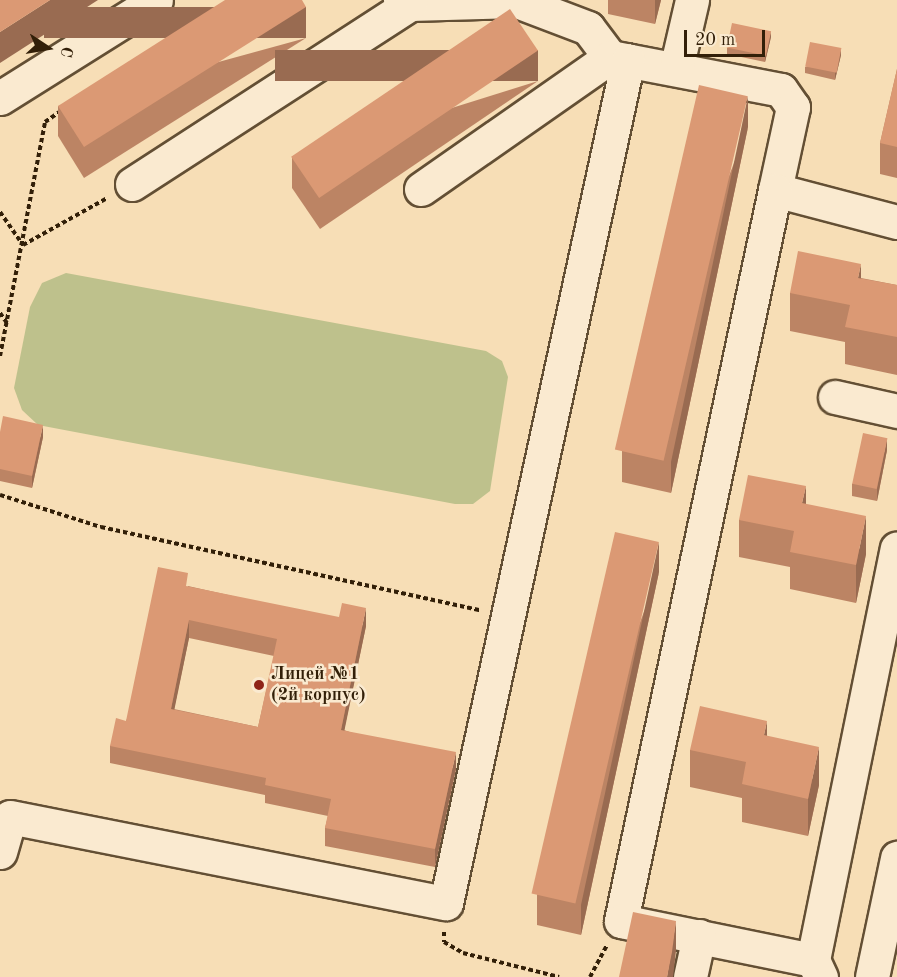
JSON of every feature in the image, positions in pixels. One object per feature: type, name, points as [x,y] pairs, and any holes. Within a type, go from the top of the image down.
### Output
[{"type":"street","points":[[0,98],[156,0]]},
{"type":"street","points":[[676,69],[692,0]]},
{"type":"street","points":[[132,184],[407,1],[517,1],[588,28],[619,59],[781,90],[793,106],[621,921],[699,936],[817,968],[897,548]]},
{"type":"street","points":[[421,189],[619,59]]},
{"type":"street","points":[[0,852],[10,817],[446,903],[507,616],[619,59]]},
{"type":"street","points":[[775,190],[897,222]]},
{"type":"street","points":[[835,397],[897,411]]},
{"type":"street","points":[[872,977],[897,858]]},
{"type":"street","points":[[690,977],[699,936]]},
{"type":"path","points":[[0,356],[45,122],[70,105]]},
{"type":"path","points":[[23,245],[132,184]]},
{"type":"path","points":[[0,212],[23,245]]},
{"type":"path","points":[[0,313],[7,324]]},
{"type":"path","points":[[0,495],[101,527],[507,616]]},
{"type":"path","points":[[590,977],[621,921]]},
{"type":"path","points":[[463,952],[559,977]]},
{"type":"green space","points":[[66,273],[486,351],[502,361],[508,377],[490,491],[473,504],[455,504],[38,425],[22,410],[14,388],[30,307],[42,283]]},
{"type":"building","points":[[0,0],[50,0],[0,32]]},
{"type":"building","points":[[225,0],[302,0],[306,7],[84,147],[58,106]]},
{"type":"building","points":[[510,9],[538,50],[319,198],[291,157]]},
{"type":"building","points":[[732,23],[771,31],[766,56],[727,47]]},
{"type":"building","points":[[810,42],[841,48],[837,73],[805,67]]},
{"type":"building","points":[[897,69],[897,147],[880,143]]},
{"type":"building","points":[[699,85],[748,96],[664,461],[615,449]]},
{"type":"building","points":[[798,251],[861,264],[858,278],[897,285],[897,337],[845,327],[850,305],[790,293]]},
{"type":"building","points":[[3,416],[43,425],[32,476],[0,469],[0,432]]},
{"type":"building","points":[[863,433],[887,438],[877,489],[852,484]]},
{"type":"building","points":[[748,475],[806,486],[802,503],[866,516],[856,565],[790,552],[794,531],[739,520]]},
{"type":"building","points":[[615,532],[659,542],[575,904],[532,893]]},
{"type":"building","points":[[158,567],[188,573],[186,586],[339,617],[342,603],[366,608],[341,730],[456,752],[435,849],[325,828],[331,799],[265,785],[266,778],[110,746],[116,718],[126,721]],"holes":[[[189,620],[277,639],[258,727],[171,709]]]},
{"type":"building","points":[[700,706],[767,721],[764,735],[819,747],[808,799],[742,784],[746,762],[690,750]]},
{"type":"building","points":[[633,912],[676,921],[667,977],[619,977]]},
{"type":"place","name":"Лицей №1 (2й корпус)","points":[[259,685]]}]
